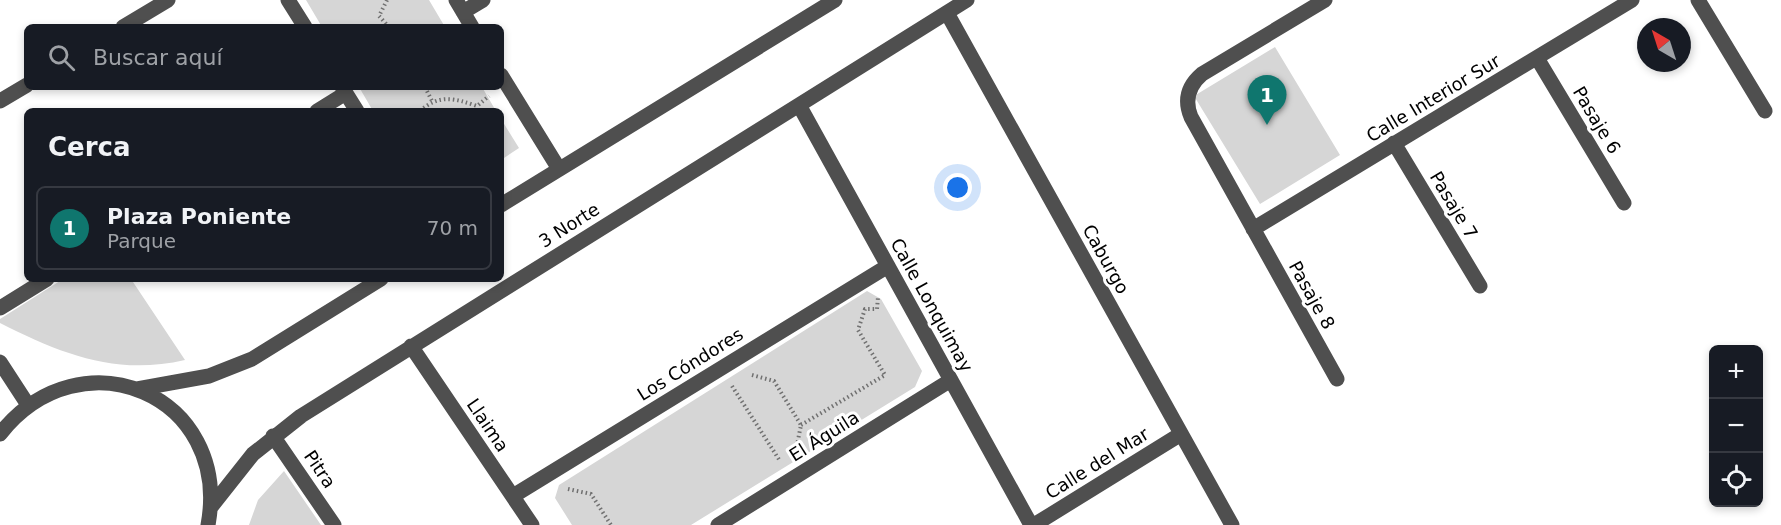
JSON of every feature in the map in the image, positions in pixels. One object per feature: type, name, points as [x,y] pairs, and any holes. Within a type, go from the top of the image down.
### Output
[{"type":"street","points":[[128,24],[168,0]]},
{"type":"street","points":[[288,0],[303,24]]},
{"type":"street","points":[[470,24],[459,6],[483,0]]},
{"type":"street","points":[[504,203],[835,0]]},
{"type":"street","name":"3 Norte","points":[[212,507],[253,454],[273,436],[336,392],[967,0]]},
{"type":"street","name":"Pasaje 8","points":[[1325,0],[1202,74],[1188,93],[1188,109],[1337,379]]},
{"type":"street","name":"Calle Interior Sur","points":[[1253,229],[1632,0]]},
{"type":"street","points":[[1698,0],[1765,111]]},
{"type":"street","name":"Caburgo","points":[[947,13],[1232,525]]},
{"type":"street","name":"Pasaje 6","points":[[1537,58],[1624,203]]},
{"type":"street","points":[[504,80],[559,169]]},
{"type":"street","points":[[0,101],[24,87]]},
{"type":"street","points":[[321,108],[344,90],[355,108]]},
{"type":"street","name":"Calle Lonquimay","points":[[799,105],[1033,525]]},
{"type":"street","name":"Pasaje 7","points":[[1394,143],[1480,286]]},
{"type":"street","name":"Los Cóndores","points":[[513,496],[888,266]]},
{"type":"street","points":[[0,308],[42,282]]},
{"type":"street","points":[[137,390],[209,375],[252,359],[376,282]]},
{"type":"street","name":"Llaima","points":[[411,346],[532,525]]},
{"type":"street","points":[[0,362],[28,405]]},
{"type":"street","name":"El Águila","points":[[718,525],[951,380]]},
{"type":"street","points":[[0,434],[28,405],[48,393],[70,386],[115,384],[137,390],[170,408],[194,436],[209,470],[212,507],[208,525]]},
{"type":"street","name":"Calle del Mar","points":[[1033,525],[1181,434]]},
{"type":"street","name":"Pitra","points":[[273,436],[334,525]]},
{"type":"path","points":[[386,24],[379,16],[387,0]]},
{"type":"path","points":[[426,90],[432,101]]},
{"type":"path","points":[[424,108],[432,101],[457,99],[477,106],[491,93]]},
{"type":"path","points":[[801,425],[885,375],[858,330],[865,309],[877,309],[879,289],[873,275]]},
{"type":"path","points":[[721,368],[792,479]]},
{"type":"path","points":[[750,375],[774,381],[801,425],[797,450],[780,460]]},
{"type":"path","points":[[731,385],[740,380]]},
{"type":"path","points":[[564,488],[591,494],[611,525]]},
{"type":"shaded area","points":[[306,0],[429,0],[443,24],[320,24]]},
{"type":"shaded area","points":[[1275,47],[1340,155],[1260,204],[1194,96]]},
{"type":"shaded area","points":[[361,90],[484,90],[494,108],[371,108]]},
{"type":"shaded area","points":[[504,124],[519,148],[504,158]]},
{"type":"shaded area","points":[[58,282],[133,282],[185,360],[135,365],[90,359],[45,344],[0,323],[0,319]]},
{"type":"shaded area","points":[[867,291],[881,299],[922,371],[915,387],[691,525],[572,525],[555,498],[559,485]]},
{"type":"shaded area","points":[[284,471],[321,525],[249,525],[258,500]]},
{"type":"place","name":"Plaza Poniente","points":[[1267,125]]}]
